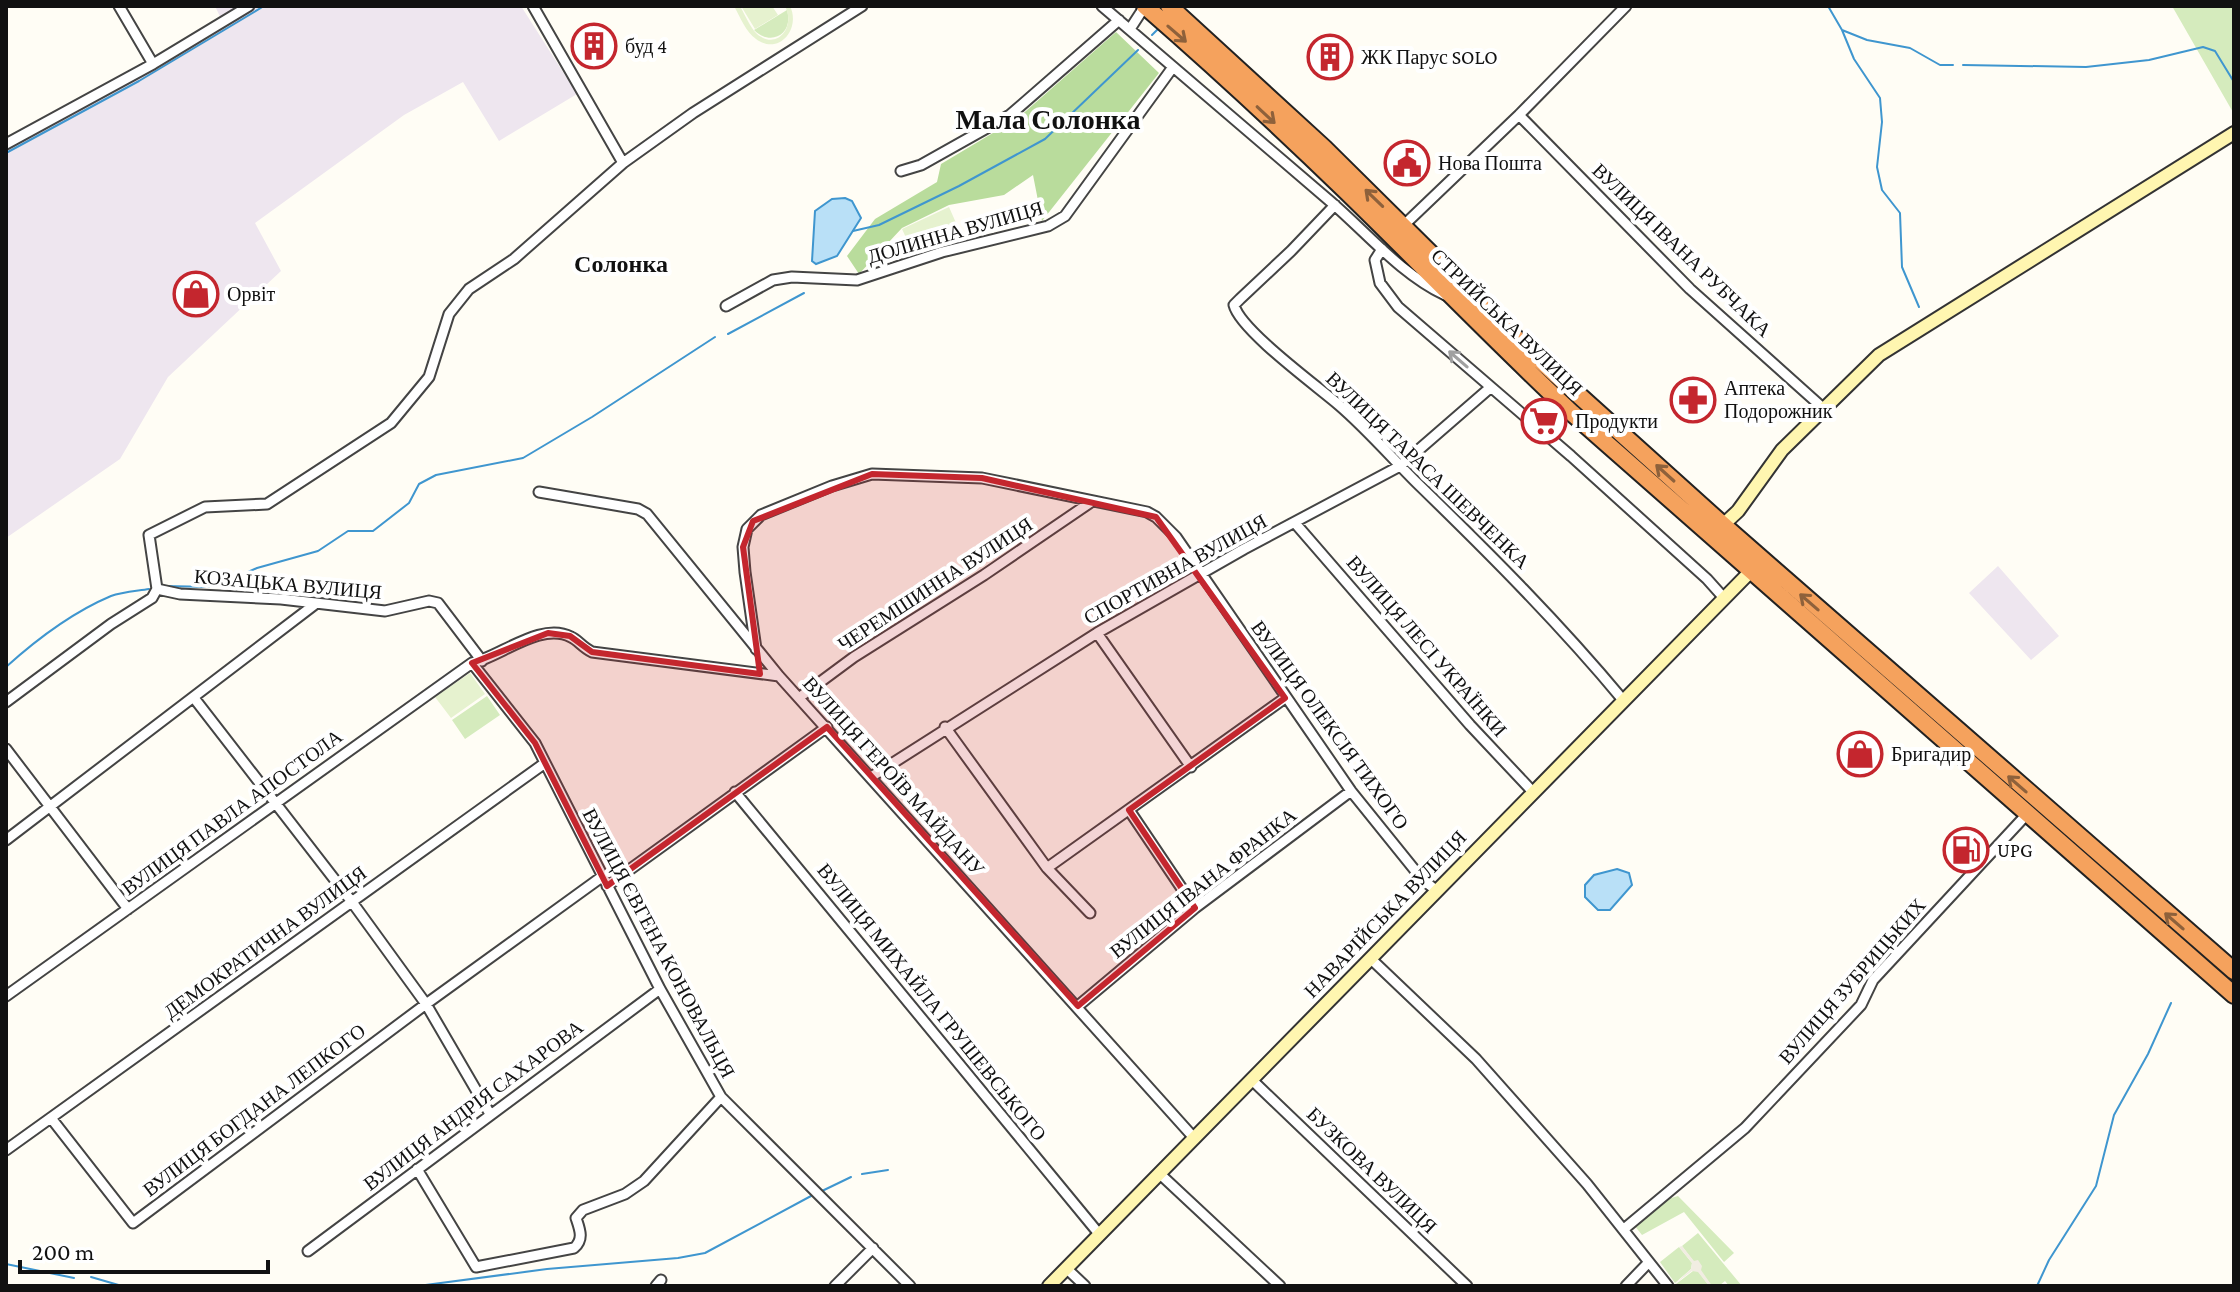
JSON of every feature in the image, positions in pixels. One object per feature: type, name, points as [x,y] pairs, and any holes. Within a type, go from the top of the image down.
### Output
[{"type":"highway","name":"СТРИЙСЬКА ВУЛИЦЯ","points":[[1145,6],[1214,56],[1403,226],[1523,345],[2071,841]]},
{"type":"highway","name":"СТРИЙСЬКА ВУЛИЦЯ","points":[[1169,6],[1345,190],[1572,413],[2028,813],[2071,841]]},
{"type":"highway","points":[[2071,841],[2234,971]]},
{"type":"highway","points":[[2071,841],[2234,995]]},
{"type":"street","points":[[119,6],[153,64]]},
{"type":"street","points":[[6,144],[153,64],[249,6]]},
{"type":"street","points":[[533,6],[623,163]]},
{"type":"street","points":[[6,702],[111,624],[152,598],[157,589],[149,535],[205,507],[267,504],[391,423],[429,377],[449,314],[469,289],[514,259],[623,163],[693,113],[862,6]]},
{"type":"street","points":[[1102,6],[1426,286],[1455,300]]},
{"type":"street","points":[[1130,29],[1145,6]]},
{"type":"street","points":[[1403,226],[1519,115],[1626,6]]},
{"type":"street","points":[[901,171],[921,165],[1010,115],[1119,20]]},
{"type":"street","name":"ДОЛИННА ВУЛИЦЯ","points":[[726,306],[773,280],[792,277],[857,280],[942,252],[1048,226],[1065,216],[1173,67]]},
{"type":"street","name":"ВУЛИЦЯ ІВАНА РУБЧАКА","points":[[1519,115],[1690,289],[1823,408]]},
{"type":"street","points":[[1723,525],[1738,511],[1782,450],[1879,355],[2234,133]]},
{"type":"street","name":"ВУЛИЦЯ ТАРАСА ШЕВЧЕНКА","points":[[1335,205],[1234,305],[1236,311],[1255,334],[1353,417],[1497,561],[1590,660],[1623,700]]},
{"type":"street","points":[[1382,249],[1375,260],[1380,283],[1389,297],[1707,579],[1724,598]]},
{"type":"street","name":"СПОРТИВНА ВУЛИЦЯ","points":[[871,777],[945,727],[1097,633],[1400,466],[1491,387]]},
{"type":"street","name":"ВУЛИЦЯ ОЛЕКСІЯ ТИХОГО","points":[[756,649],[743,547],[747,529],[761,515],[832,486],[872,474],[982,478],[1147,512],[1176,537],[1351,791],[1422,879],[1437,891]]},
{"type":"street","name":"ВУЛИЦЯ ГЕРОЇВ МАЙДАНУ","points":[[539,492],[638,509],[647,514],[779,676],[1195,1139]]},
{"type":"street","name":"ЧЕРЕМШИННА ВУЛИЦЯ","points":[[800,697],[854,657],[984,575],[1091,502]]},
{"type":"street","name":"ВУЛИЦЯ ЛЕСІ УКРАЇНКИ","points":[[1295,523],[1470,725],[1533,792]]},
{"type":"street","name":"НАВАРІЙСЬКА ВУЛИЦЯ","points":[[1049,1286],[1751,571]]},
{"type":"street","name":"КОЗАЦЬКА ВУЛИЦЯ","points":[[157,589],[180,594],[281,599],[385,611],[429,601],[438,603],[477,662]]},
{"type":"street","points":[[6,840],[314,605]]},
{"type":"street","name":"ВУЛИЦЯ ПАВЛА АПОСТОЛА","points":[[6,996],[274,803],[477,662],[524,639],[548,633],[570,636],[592,652],[779,676]]},
{"type":"street","points":[[1097,633],[1191,767]]},
{"type":"street","name":"ВУЛИЦЯ ЄВГЕНА КОНОВАЛЬЦЯ","points":[[477,662],[535,743],[660,989],[721,1097],[910,1286]]},
{"type":"street","points":[[194,698],[352,902],[426,1004],[490,1114]]},
{"type":"street","points":[[1047,868],[1285,698]]},
{"type":"street","name":"ВУЛИЦЯ БОГДАНА ЛЕПКОГО","points":[[51,1118],[133,1223],[426,1004],[827,727]]},
{"type":"street","points":[[945,727],[1047,868],[1090,913]]},
{"type":"street","points":[[6,749],[128,909]]},
{"type":"street","name":"ДЕМОКРАТИЧНА ВУЛИЦЯ","points":[[6,1150],[545,763]]},
{"type":"street","name":"ВУЛИЦЯ ІВАНА ФРАНКА","points":[[1078,1006],[1195,908],[1351,791]]},
{"type":"street","name":"ВУЛИЦЯ МИХАЙЛА ГРУШЕВСЬКОГО","points":[[735,792],[1100,1235]]},
{"type":"street","points":[[1129,810],[1195,908]]},
{"type":"street","name":"ВУЛИЦЯ ЗУБРИЦЬКИХ","points":[[1624,1229],[1745,1128],[1861,1005],[1873,980],[2028,813]]},
{"type":"street","points":[[1370,958],[1476,1059],[1624,1229],[1668,1286]]},
{"type":"street","name":"ВУЛИЦЯ АНДРІЯ САХАРОВА","points":[[308,1251],[660,989]]},
{"type":"street","name":"БУЗКОВА ВУЛИЦЯ","points":[[1252,1080],[1467,1286]]},
{"type":"street","points":[[417,1169],[476,1267],[574,1248],[580,1243],[576,1218],[579,1214],[625,1194],[644,1181],[721,1097]]},
{"type":"street","points":[[1160,1174],[1280,1286]]},
{"type":"street","points":[[835,1286],[873,1248]]},
{"type":"street","points":[[1626,1286],[1649,1262]]},
{"type":"street","points":[[1066,1268],[1085,1286]]},
{"type":"highlighted area","points":[[872,474],[982,478],[1156,517],[1285,698],[1129,810],[1195,908],[1078,1006],[827,727],[607,886],[535,743],[472,663],[548,633],[570,636],[592,652],[760,674],[743,547],[753,521]]},
{"type":"shaded area","points":[[215,6],[521,6],[577,94],[499,141],[463,82],[404,115],[255,223],[281,271],[168,377],[120,459],[6,538],[6,150],[224,25]]},
{"type":"shaded area","points":[[1998,566],[2059,636],[2031,660],[1969,593]]},
{"type":"shaded area","points":[[1682,1246],[1694,1261],[1698,1260],[1712,1286],[1698,1272],[1692,1271],[1676,1283],[1691,1269],[1692,1263],[1679,1247]]},
{"type":"green space","points":[[734,6],[740,6],[757,34],[764,39],[771,40],[783,34],[788,22],[785,6],[790,6],[793,23],[786,38],[773,44],[765,43],[749,32]]},
{"type":"green space","points":[[741,6],[772,6],[778,15],[755,29]]},
{"type":"green space","points":[[2172,6],[2234,6],[2234,114]]},
{"type":"green space","points":[[787,10],[787,26],[780,35],[767,37],[754,30]]},
{"type":"green space","points":[[1116,32],[1159,73],[1042,221],[1033,175],[1004,195],[949,205],[902,228],[859,274],[847,256],[875,219],[937,182],[941,164],[1018,118]]},
{"type":"green space","points":[[949,207],[960,232],[913,253],[902,229]]},
{"type":"green space","points":[[470,673],[485,694],[451,718],[435,697]]},
{"type":"green space","points":[[487,696],[500,715],[465,739],[452,720]]},
{"type":"green space","points":[[1916,706],[2234,977],[2234,985]]},
{"type":"green space","points":[[1678,1196],[1734,1253],[1724,1262],[1684,1212],[1642,1235],[1634,1225],[1668,1199]]},
{"type":"green space","points":[[1698,1233],[1742,1286],[1729,1286],[1725,1281],[1719,1286],[1712,1286],[1682,1246]]},
{"type":"green space","points":[[1679,1247],[1692,1263],[1691,1269],[1675,1283],[1660,1262]]},
{"type":"green space","points":[[1693,1271],[1698,1271],[1709,1286],[1676,1284]]},
{"type":"water","points":[[832,199],[852,201],[861,218],[837,256],[816,264],[812,261],[815,211]]},
{"type":"water","points":[[1617,869],[1629,873],[1632,885],[1610,910],[1598,910],[1585,897],[1585,885],[1594,875]]},
{"type":"waterway","points":[[6,153],[139,81],[264,6]]},
{"type":"waterway","points":[[1828,6],[1842,30],[1867,40],[1910,48],[1940,65],[1953,65]]},
{"type":"waterway","points":[[1152,35],[1158,29]]},
{"type":"waterway","points":[[1842,30],[1854,59],[1880,98],[1882,122],[1877,167],[1882,190],[1900,213],[1902,267],[1919,307]]},
{"type":"waterway","points":[[1963,65],[2086,67],[2149,60],[2203,47],[2215,51],[2234,82]]},
{"type":"waterway","points":[[853,231],[879,225],[1045,139],[1138,50]]},
{"type":"waterway","points":[[728,334],[804,293]]},
{"type":"waterway","points":[[164,586],[214,587],[257,568],[318,551],[348,531],[373,531],[409,503],[419,484],[436,475],[523,458],[715,337]]},
{"type":"waterway","points":[[6,667],[43,636],[97,602],[115,595],[149,589]]},
{"type":"waterway","points":[[2037,1286],[2049,1260],[2096,1186],[2114,1115],[2148,1054],[2171,1003]]},
{"type":"waterway","points":[[862,1174],[888,1170]]},
{"type":"waterway","points":[[822,1191],[851,1177]]},
{"type":"waterway","points":[[418,1286],[705,1253],[811,1196]]},
{"type":"waterway","points":[[6,1264],[74,1278]]},
{"type":"waterway","points":[[91,1277],[122,1286]]},
{"type":"place","name":"буд 4","points":[[594,46]]},
{"type":"place","name":"ЖК Парус SOLO","points":[[1330,57]]},
{"type":"place","name":"Нова Пошта","points":[[1407,163]]},
{"type":"place","name":"Орвіт","points":[[196,294]]},
{"type":"place","name":"Аптека Подорожник","points":[[1693,400]]},
{"type":"place","name":"Продукти","points":[[1544,421]]},
{"type":"place","name":"Бригадир","points":[[1860,754]]},
{"type":"place","name":"UPG","points":[[1966,850]]},
{"type":"district","name":"Мала Солонка","points":[[1048,119]]},
{"type":"district","name":"Солонка","points":[[621,263]]}]
